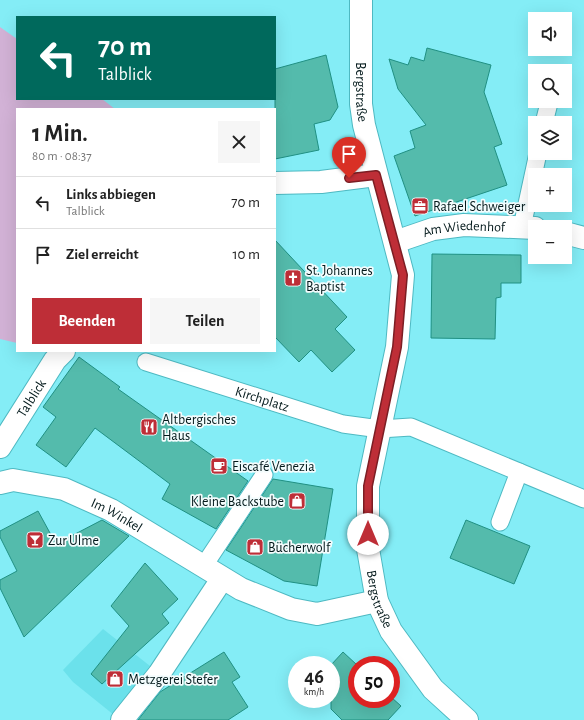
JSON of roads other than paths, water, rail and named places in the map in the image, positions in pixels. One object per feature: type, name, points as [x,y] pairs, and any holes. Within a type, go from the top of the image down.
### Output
[{"type":"street","name":"Bergstraße","points":[[361,0],[361,104],[364,125],[403,275],[397,347],[368,486],[368,549],[377,601],[391,631],[409,658],[434,689],[467,720]]},
{"type":"street","points":[[276,183],[321,182],[376,175]]},
{"type":"street","name":"Am Wiedenhof","points":[[395,242],[433,229],[464,225],[528,228]]},
{"type":"street","points":[[572,235],[584,238]]},
{"type":"street","name":"Talblick","points":[[0,447],[55,360],[63,352]]},
{"type":"street","name":"Im Winkel","points":[[0,483],[13,480],[64,489],[111,510],[222,579],[265,600],[291,609],[317,614],[377,601]]},
{"type":"street","points":[[122,720],[158,674],[222,579]]},
{"type":"lane","points":[[529,220],[537,160]]},
{"type":"lane","name":"Kirchplatz","points":[[146,362],[344,424],[380,429],[411,427],[584,499]]},
{"type":"lane","points":[[500,522],[519,472]]},
{"type":"lane","points":[[203,567],[264,475]]},
{"type":"place","name":"Rafael Schweiger","points":[[420,206]]},
{"type":"place","name":"St. Johannes Baptist","points":[[293,278]]},
{"type":"place","name":"Altbergisches Haus","points":[[149,427]]},
{"type":"place","name":"Eiscafé Venezia","points":[[219,466]]},
{"type":"place","name":"Kleine Backstube","points":[[297,501]]},
{"type":"place","name":"Zur Ulme","points":[[35,540]]},
{"type":"place","name":"Bücherwolf","points":[[255,547]]},
{"type":"place","name":"Metzgerei Stefer","points":[[115,679]]}]
